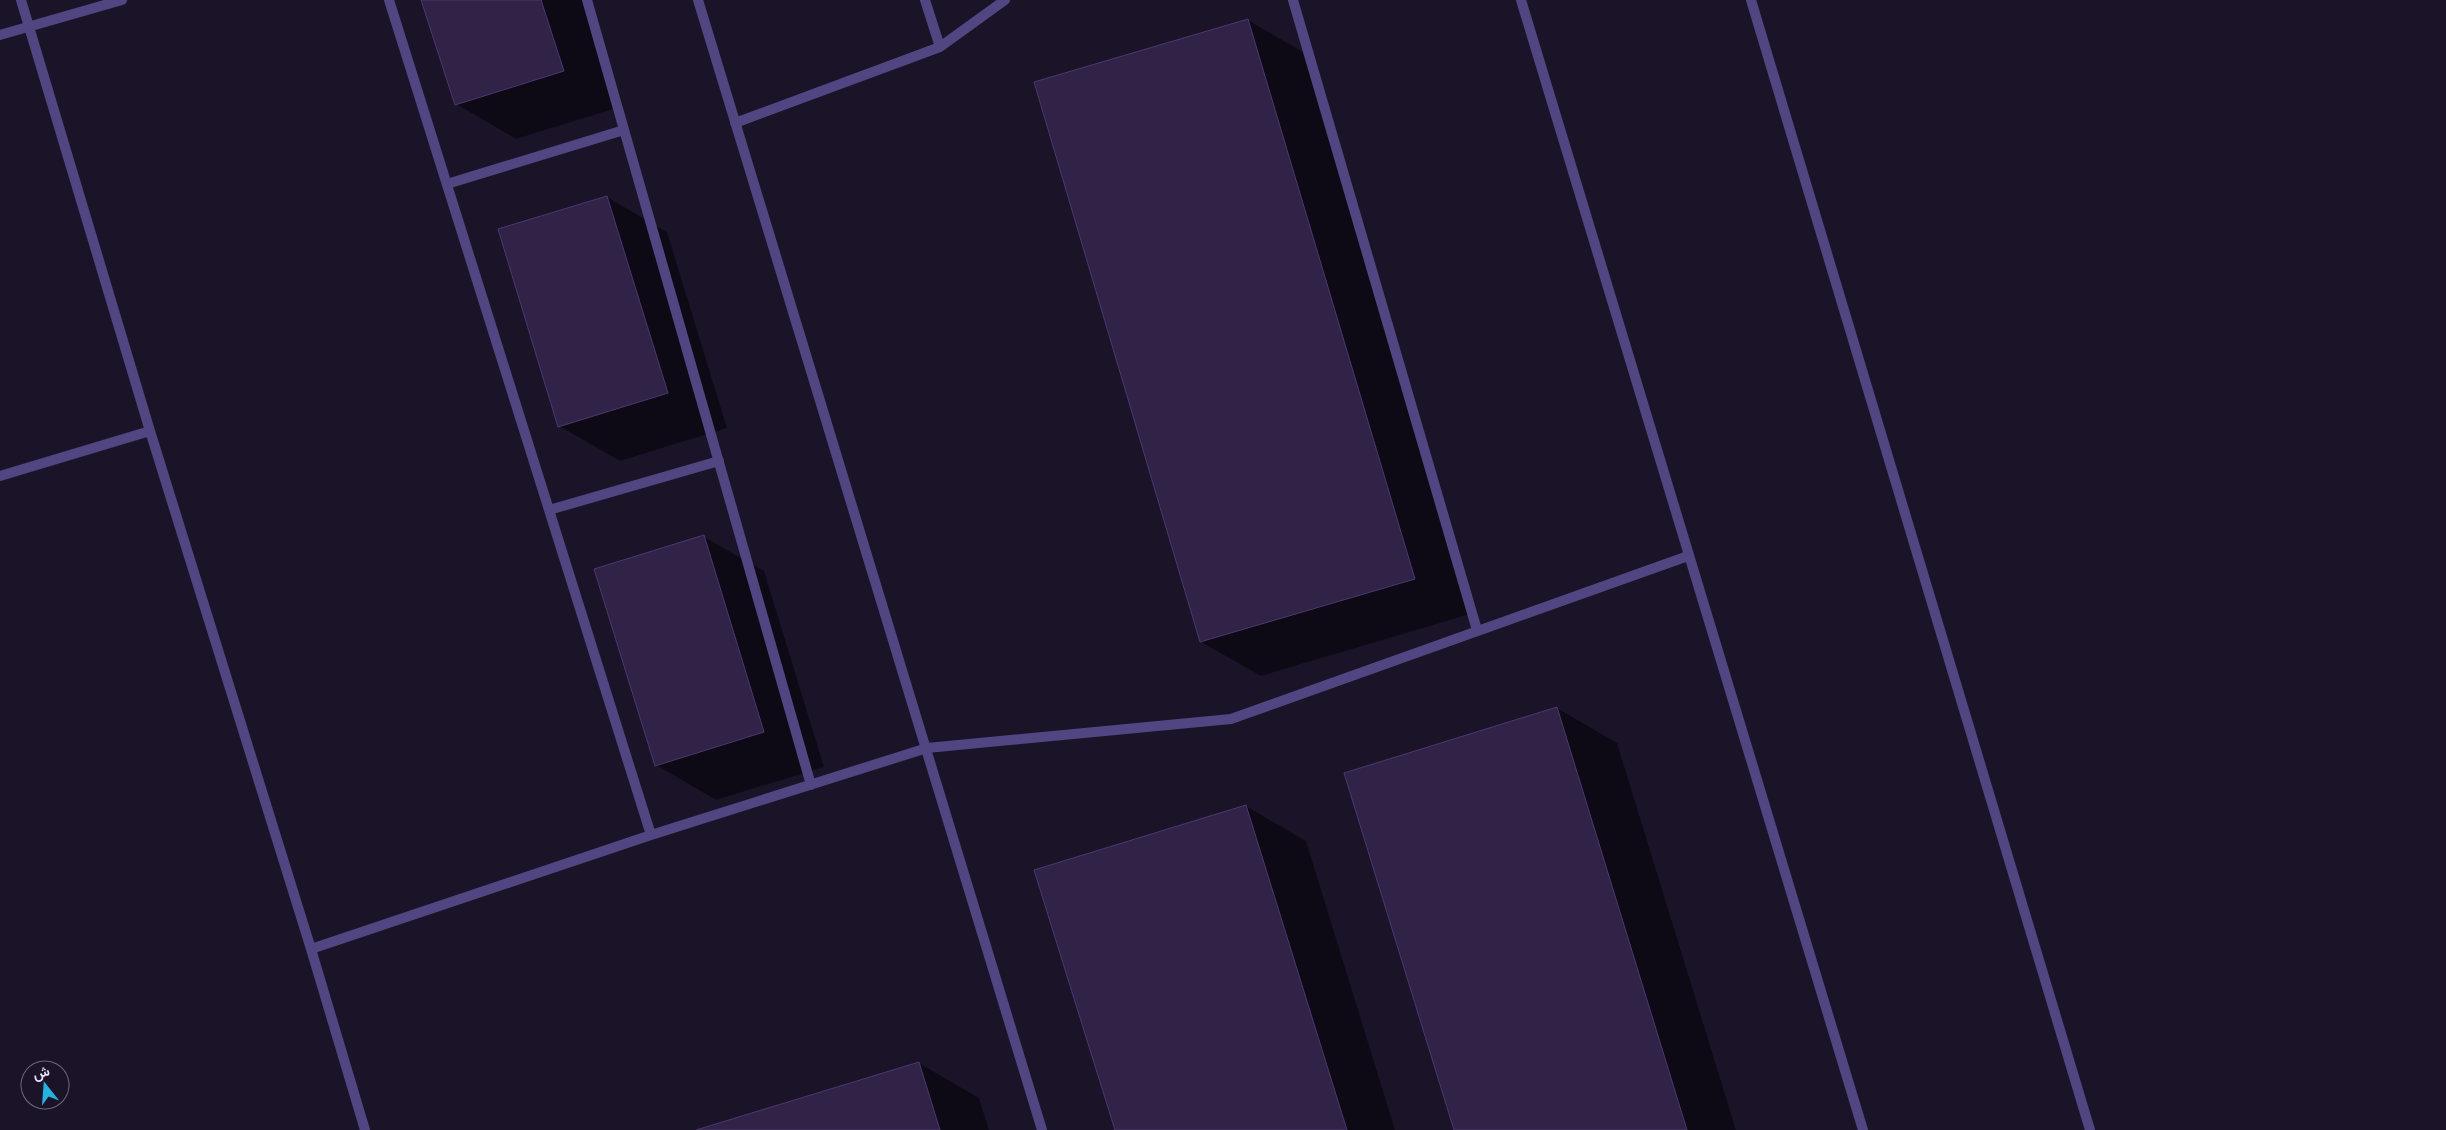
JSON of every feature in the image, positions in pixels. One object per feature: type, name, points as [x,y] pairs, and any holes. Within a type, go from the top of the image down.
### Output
[{"type":"street","points":[[21,0],[150,431],[311,949],[365,1130]]},
{"type":"street","points":[[0,35],[122,0]]},
{"type":"street","points":[[389,0],[651,835]]},
{"type":"street","points":[[587,0],[811,785]]},
{"type":"street","points":[[698,0],[1042,1130]]},
{"type":"street","points":[[925,0],[940,47]]},
{"type":"street","points":[[736,123],[940,47],[1005,0]]},
{"type":"street","points":[[1293,0],[1476,630]]},
{"type":"street","points":[[1521,0],[1863,1130]]},
{"type":"street","points":[[1751,0],[2090,1130]]},
{"type":"street","points":[[447,184],[624,130]]},
{"type":"street","points":[[0,476],[150,431]]},
{"type":"street","points":[[549,510],[719,461]]},
{"type":"street","points":[[311,949],[651,835],[927,748],[1231,719],[1476,630],[1688,556]]},
{"type":"building","points":[[421,0],[541,0],[564,71],[455,105]]},
{"type":"building","points":[[1248,19],[1415,579],[1200,642],[1034,82]]},
{"type":"building","points":[[607,196],[668,393],[558,427],[498,229]]},
{"type":"building","points":[[704,535],[764,732],[655,766],[594,569]]},
{"type":"building","points":[[1557,707],[1687,1130],[1454,1130],[1344,773]]},
{"type":"building","points":[[1246,805],[1347,1130],[1115,1130],[1034,870]]},
{"type":"building","points":[[919,1062],[940,1130],[696,1130]]}]
